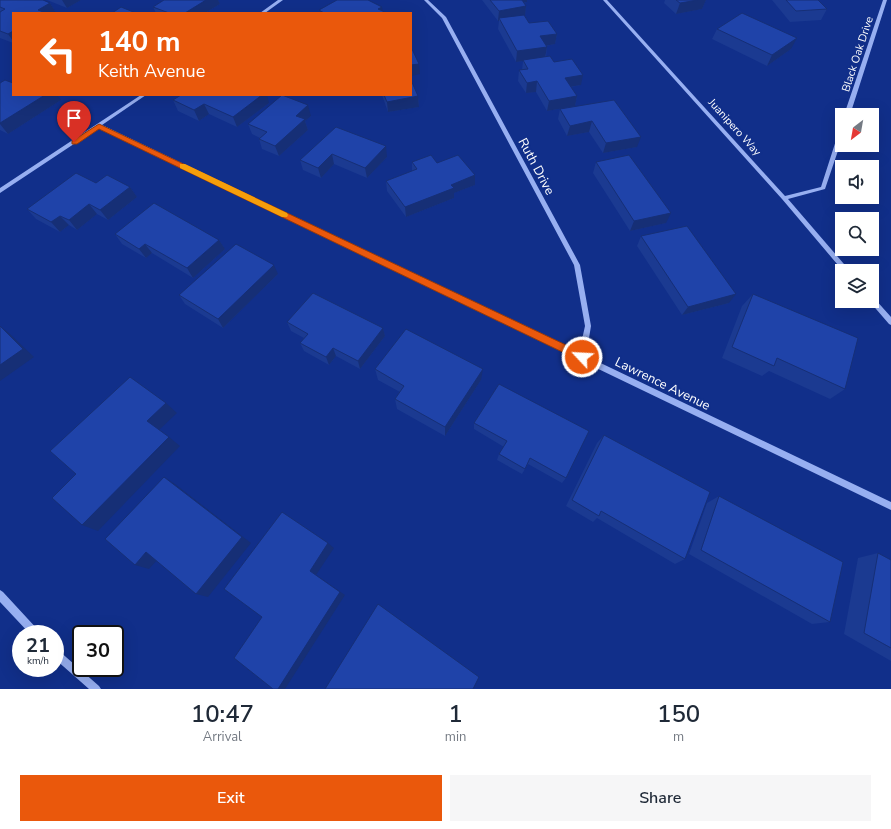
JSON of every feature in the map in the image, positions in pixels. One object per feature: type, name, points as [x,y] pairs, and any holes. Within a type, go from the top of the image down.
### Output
[{"type":"street","points":[[263,12],[281,0]]},
{"type":"street","name":"Ruth Drive","points":[[426,0],[444,17],[577,265],[588,326],[582,357]]},
{"type":"street","name":"Juanipero Way","points":[[605,0],[784,198],[841,264]]},
{"type":"street","name":"Black Oak Drive","points":[[849,108],[885,0]]},
{"type":"street","points":[[0,191],[143,96]]},
{"type":"street","name":"Lawrence Avenue","points":[[99,126],[891,506]]},
{"type":"street","points":[[784,198],[823,188],[835,152]]},
{"type":"street","points":[[879,308],[891,322]]},
{"type":"street","points":[[0,595],[28,625]]},
{"type":"street","points":[[64,661],[96,689]]},
{"type":"building","points":[[0,0],[43,0],[50,3],[38,10],[43,12],[12,12],[12,32],[8,34],[0,31],[0,12],[5,9],[0,7]]},
{"type":"building","points":[[164,0],[206,0],[187,12],[166,12],[153,7]]},
{"type":"building","points":[[337,0],[368,0],[382,7],[378,9],[385,12],[322,12],[319,10]]},
{"type":"building","points":[[490,0],[522,0],[526,6],[499,11]]},
{"type":"building","points":[[676,0],[698,0],[680,3]]},
{"type":"building","points":[[786,0],[818,0],[827,9],[796,11]]},
{"type":"building","points":[[121,7],[134,12],[114,12]]},
{"type":"building","points":[[742,13],[797,38],[772,55],[717,29]]},
{"type":"building","points":[[524,15],[529,23],[548,21],[557,34],[540,36],[547,47],[517,51],[499,18]]},
{"type":"building","points":[[412,49],[419,64],[412,65]]},
{"type":"building","points":[[550,56],[554,62],[572,59],[583,75],[565,78],[577,96],[549,101],[537,81],[527,83],[519,70],[528,69],[523,60]]},
{"type":"building","points":[[5,80],[12,83],[12,96],[43,96],[0,123],[0,83]]},
{"type":"building","points":[[412,82],[418,96],[387,102],[384,96],[412,96]]},
{"type":"building","points":[[179,96],[261,96],[233,117],[204,104],[194,110],[173,100]]},
{"type":"building","points":[[281,96],[308,105],[296,116],[305,119],[275,146],[259,139],[267,132],[248,124]]},
{"type":"building","points":[[614,100],[641,137],[606,143],[592,121],[570,126],[560,109]]},
{"type":"building","points":[[336,127],[386,146],[365,168],[332,154],[318,168],[300,160]]},
{"type":"building","points":[[431,155],[437,163],[458,155],[475,175],[451,185],[454,188],[405,207],[386,181],[417,169],[412,162]]},
{"type":"building","points":[[629,155],[671,213],[634,221],[596,162]]},
{"type":"building","points":[[76,173],[96,183],[107,175],[130,187],[100,210],[89,204],[69,220],[60,216],[51,222],[27,209]]},
{"type":"building","points":[[154,203],[219,240],[187,268],[145,244],[139,249],[115,234]]},
{"type":"building","points":[[687,226],[736,294],[688,307],[641,236]]},
{"type":"building","points":[[236,244],[274,265],[218,319],[179,295]]},
{"type":"building","points":[[313,293],[383,328],[358,361],[333,348],[326,357],[300,343],[308,334],[287,322]]},
{"type":"building","points":[[753,294],[858,338],[845,389],[777,358],[774,366],[732,347]]},
{"type":"building","points":[[0,326],[23,349],[0,365]]},
{"type":"building","points":[[406,329],[483,369],[445,427],[395,399],[404,386],[375,369]]},
{"type":"building","points":[[130,377],[166,403],[147,421],[169,437],[82,525],[52,498],[76,474],[50,451]]},
{"type":"building","points":[[499,384],[589,431],[566,478],[530,458],[525,469],[499,454],[507,441],[474,423]]},
{"type":"building","points":[[604,435],[710,492],[685,559],[601,511],[599,516],[572,500]]},
{"type":"building","points":[[164,477],[242,537],[196,594],[146,552],[135,565],[105,539]]},
{"type":"building","points":[[719,496],[843,562],[830,622],[701,550]]},
{"type":"building","points":[[282,512],[328,543],[310,571],[340,592],[278,689],[273,689],[234,658],[262,617],[224,589]]},
{"type":"building","points":[[878,553],[891,560],[891,648],[864,633]]},
{"type":"building","points":[[378,604],[479,677],[473,689],[325,689]]},
{"type":"slow traffic","points":[[183,166],[284,215]]},
{"type":"route","points":[[74,142],[99,126],[582,357]]}]
